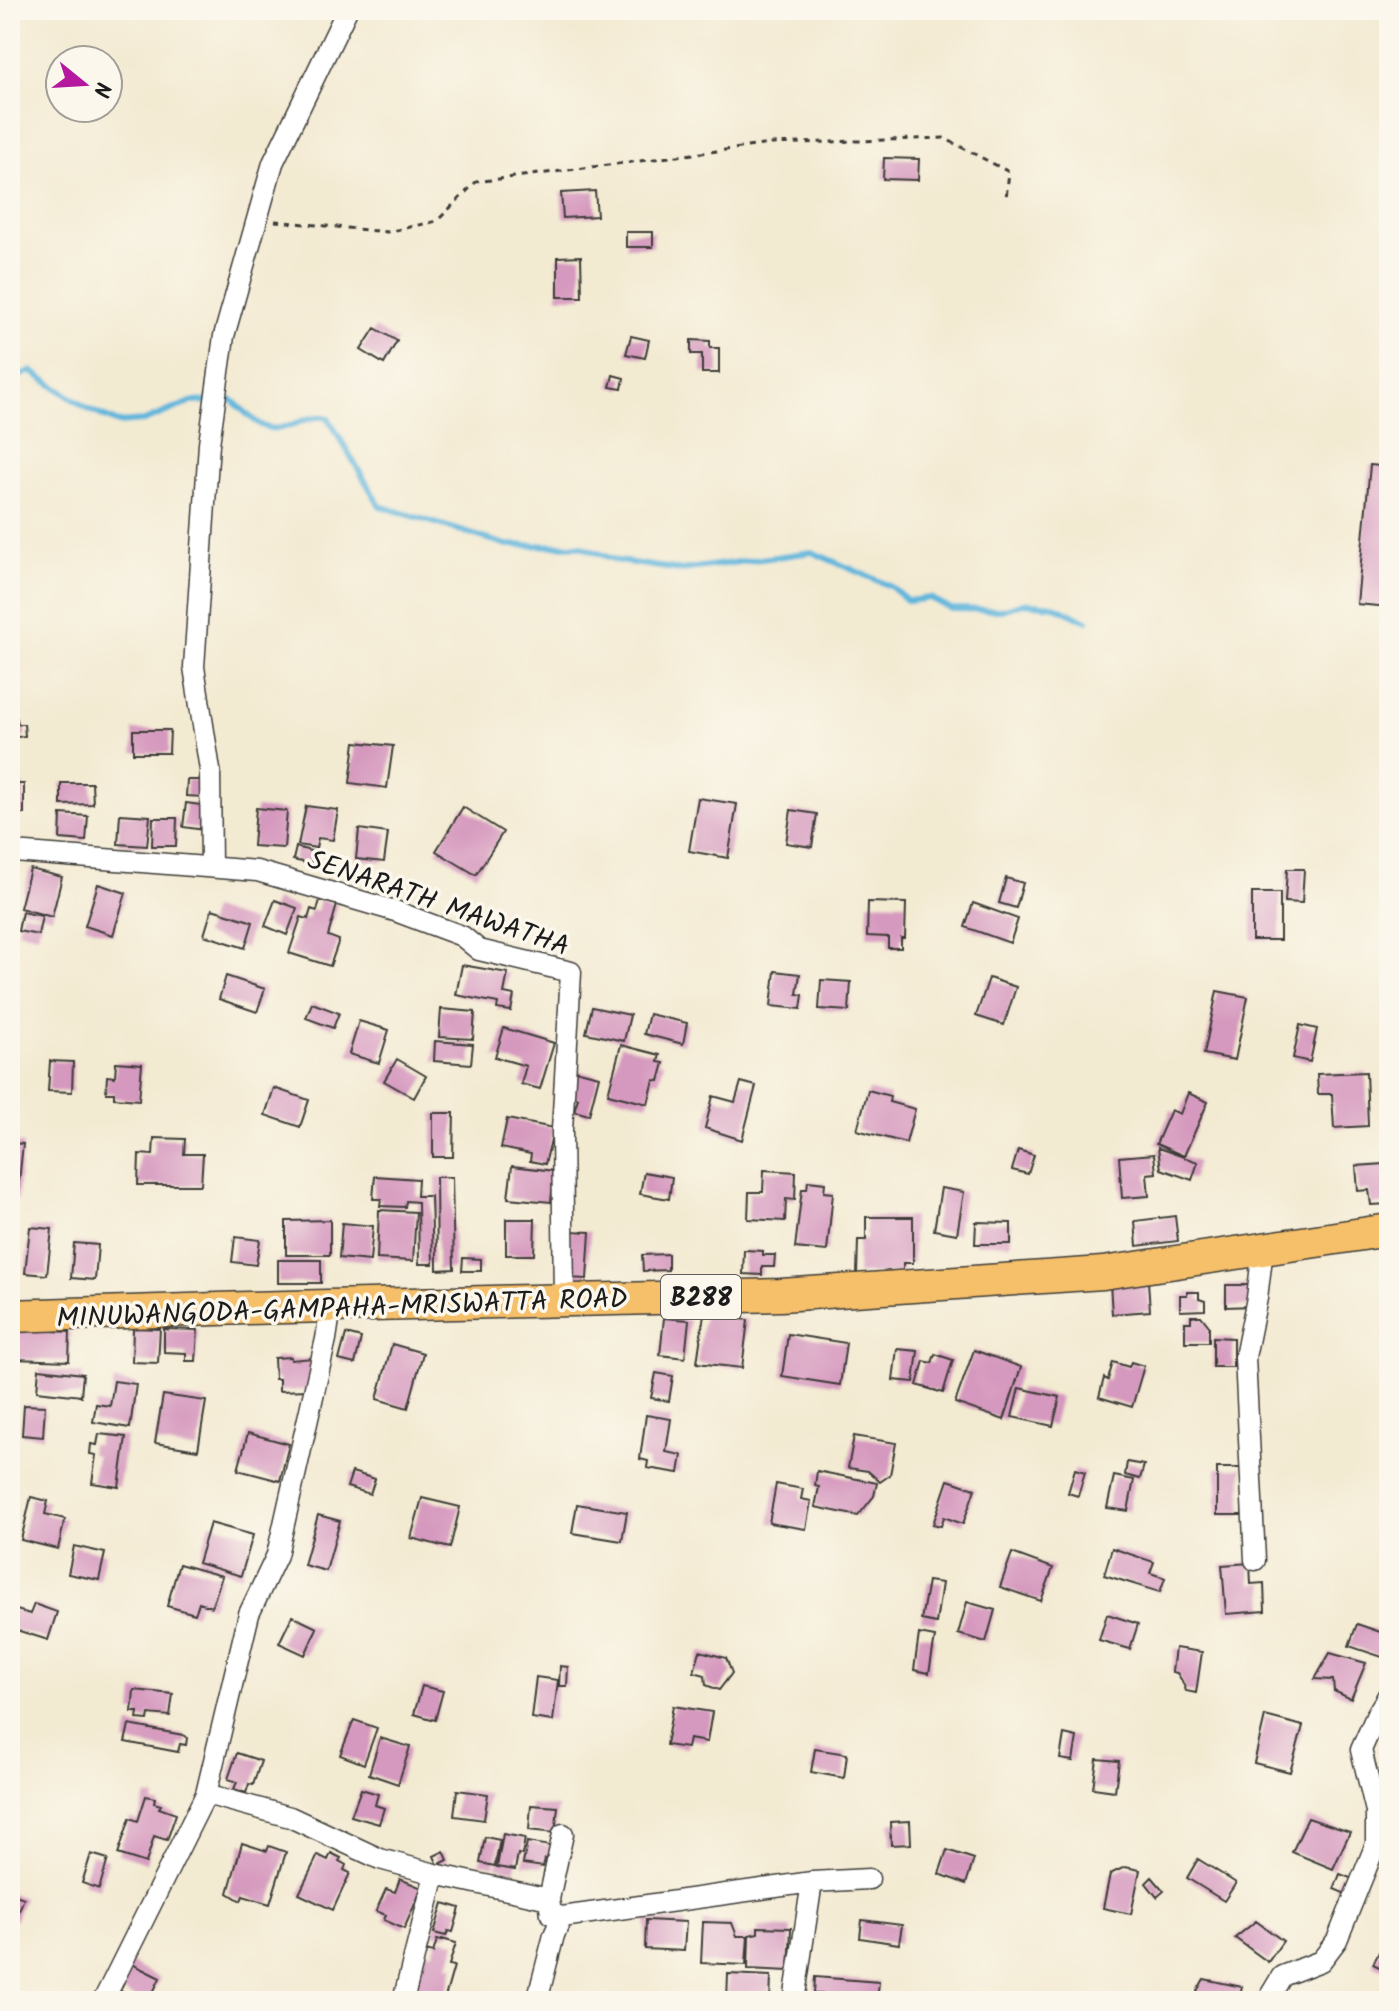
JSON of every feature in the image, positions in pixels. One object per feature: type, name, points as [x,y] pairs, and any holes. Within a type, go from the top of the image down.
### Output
[{"type":"main road","name":"MINUWANGODA-GAMPAHA-MRISWATTA ROAD","points":[[10,1316],[781,1295],[1103,1273],[1389,1230]]},
{"type":"street","points":[[211,866],[210,770],[194,667],[209,444],[221,352],[255,219],[273,163],[347,10]]},
{"type":"street","name":"SENARATH MAWATHA","points":[[14,852],[257,871],[395,911],[462,936],[479,950],[571,972],[562,1130],[564,1300]]},
{"type":"street","points":[[1255,1560],[1245,1357],[1263,1249]]},
{"type":"street","points":[[103,2001],[206,1794],[249,1614],[277,1555],[331,1306]]},
{"type":"street","points":[[1267,2001],[1282,1976],[1321,1961],[1337,1940],[1376,1844],[1376,1811],[1361,1750],[1389,1694]]},
{"type":"street","points":[[206,1794],[290,1817],[380,1859],[549,1899]]},
{"type":"street","points":[[563,1834],[549,1899],[551,1914],[562,1917],[812,1882],[869,1879]]},
{"type":"street","points":[[403,2001],[435,1874]]},
{"type":"street","points":[[794,2001],[812,1882]]},
{"type":"street","points":[[537,2001],[554,1935],[562,1917]]},
{"type":"path","points":[[255,219],[387,232],[437,221],[476,182],[771,144],[944,138],[1009,172],[1006,198]]},
{"type":"building","points":[[884,158],[919,159],[918,180],[883,179]]},
{"type":"building","points":[[595,191],[597,216],[563,218],[561,193]]},
{"type":"building","points":[[626,232],[653,232],[653,247],[626,247]]},
{"type":"building","points":[[581,256],[582,297],[558,297],[558,257]]},
{"type":"building","points":[[375,328],[397,341],[384,364],[361,350]]},
{"type":"building","points":[[631,336],[649,340],[645,358],[626,354]]},
{"type":"building","points":[[691,340],[710,341],[710,348],[719,348],[719,373],[702,373],[702,354],[691,354]]},
{"type":"building","points":[[613,375],[624,378],[622,389],[610,387]]},
{"type":"building","points":[[1370,465],[1389,467],[1389,607],[1357,604]]},
{"type":"building","points":[[16,716],[18,724],[24,724],[25,736],[10,738],[10,717]]},
{"type":"building","points":[[133,730],[170,730],[169,753],[133,753]]},
{"type":"building","points":[[355,742],[393,746],[387,788],[350,783]]},
{"type":"building","points":[[10,775],[14,775],[14,784],[24,784],[24,814],[10,814]]},
{"type":"building","points":[[187,780],[205,780],[205,797],[186,796]]},
{"type":"building","points":[[61,783],[92,783],[93,804],[61,805]]},
{"type":"building","points":[[698,798],[737,804],[728,858],[689,851]]},
{"type":"building","points":[[186,803],[208,806],[205,830],[183,827]]},
{"type":"building","points":[[306,806],[338,810],[333,840],[318,838],[316,848],[298,845]]},
{"type":"building","points":[[463,807],[503,832],[476,875],[436,851]]},
{"type":"building","points":[[256,808],[287,811],[284,848],[253,846]]},
{"type":"building","points":[[791,810],[817,814],[812,847],[786,843]]},
{"type":"building","points":[[61,814],[88,816],[86,841],[60,839]]},
{"type":"building","points":[[120,814],[150,816],[147,846],[118,844]]},
{"type":"building","points":[[153,818],[177,818],[176,846],[152,846]]},
{"type":"building","points":[[359,829],[388,833],[384,862],[356,859]]},
{"type":"building","points":[[296,847],[314,852],[311,864],[293,860]]},
{"type":"building","points":[[30,869],[62,877],[52,917],[20,908]]},
{"type":"building","points":[[1287,869],[1304,869],[1302,903],[1285,902]]},
{"type":"building","points":[[1006,878],[1023,883],[1016,908],[999,903]]},
{"type":"building","points":[[98,884],[126,893],[113,935],[85,926]]},
{"type":"building","points":[[1252,893],[1280,893],[1280,940],[1252,940]]},
{"type":"building","points":[[275,900],[297,908],[287,935],[265,926]]},
{"type":"building","points":[[320,900],[337,905],[328,936],[339,940],[330,966],[289,953],[301,917],[308,919],[311,909],[317,911]]},
{"type":"building","points":[[868,902],[906,903],[905,938],[901,938],[901,948],[888,948],[888,937],[867,936]]},
{"type":"building","points":[[973,903],[1018,919],[1010,943],[965,927]]},
{"type":"building","points":[[212,909],[253,922],[245,948],[204,935]]},
{"type":"building","points":[[22,912],[42,916],[38,935],[18,931]]},
{"type":"building","points":[[462,965],[508,973],[504,993],[514,995],[511,1011],[497,1009],[498,1003],[456,995]]},
{"type":"building","points":[[775,971],[800,974],[797,994],[803,995],[801,1009],[771,1006]]},
{"type":"building","points":[[226,976],[265,989],[257,1012],[219,999]]},
{"type":"building","points":[[989,978],[1016,987],[1004,1025],[976,1016]]},
{"type":"building","points":[[821,980],[851,982],[849,1011],[819,1009]]},
{"type":"building","points":[[1217,991],[1248,997],[1235,1060],[1204,1054]]},
{"type":"building","points":[[312,1003],[339,1013],[333,1028],[306,1018]]},
{"type":"building","points":[[592,1007],[630,1015],[624,1041],[586,1033]]},
{"type":"building","points":[[441,1009],[475,1012],[473,1039],[439,1037]]},
{"type":"building","points":[[649,1014],[687,1023],[683,1044],[644,1034]]},
{"type":"building","points":[[359,1021],[389,1030],[379,1063],[349,1054]]},
{"type":"building","points":[[1300,1025],[1317,1029],[1310,1062],[1293,1058]]},
{"type":"building","points":[[504,1028],[554,1043],[540,1089],[521,1084],[526,1066],[495,1057]]},
{"type":"building","points":[[435,1041],[473,1044],[471,1064],[434,1061]]},
{"type":"building","points":[[621,1045],[660,1055],[658,1062],[664,1063],[659,1081],[654,1080],[648,1104],[608,1094]]},
{"type":"building","points":[[397,1059],[426,1076],[414,1098],[384,1081]]},
{"type":"building","points":[[50,1061],[73,1062],[72,1092],[48,1091]]},
{"type":"building","points":[[116,1062],[142,1064],[139,1100],[114,1098],[114,1093],[106,1093],[107,1076],[115,1077]]},
{"type":"building","points":[[575,1070],[599,1076],[589,1115],[574,1111],[578,1098],[568,1095]]},
{"type":"building","points":[[1366,1072],[1368,1126],[1334,1128],[1332,1094],[1318,1094],[1317,1074]]},
{"type":"building","points":[[741,1082],[756,1086],[742,1140],[705,1128],[713,1096],[735,1102]]},
{"type":"building","points":[[274,1088],[309,1100],[300,1127],[265,1115]]},
{"type":"building","points":[[868,1090],[890,1096],[889,1102],[915,1109],[906,1143],[857,1130]]},
{"type":"building","points":[[1188,1093],[1208,1102],[1184,1156],[1156,1144],[1171,1110],[1180,1114]]},
{"type":"building","points":[[433,1113],[454,1113],[453,1157],[433,1157]]},
{"type":"building","points":[[507,1119],[554,1128],[545,1164],[530,1161],[531,1154],[501,1148]]},
{"type":"building","points":[[154,1138],[185,1139],[184,1154],[203,1154],[201,1185],[138,1185],[139,1154],[153,1155]]},
{"type":"building","points":[[10,1143],[23,1144],[17,1200],[10,1199]]},
{"type":"building","points":[[1389,1147],[1389,1204],[1371,1205],[1369,1190],[1358,1191],[1356,1166],[1385,1164],[1385,1148]]},
{"type":"building","points":[[1158,1148],[1198,1162],[1192,1180],[1161,1169]]},
{"type":"building","points":[[1018,1150],[1034,1155],[1028,1174],[1012,1170]]},
{"type":"building","points":[[1154,1154],[1156,1173],[1147,1174],[1149,1196],[1122,1198],[1119,1157]]},
{"type":"building","points":[[512,1166],[554,1171],[551,1202],[508,1198]]},
{"type":"building","points":[[764,1170],[796,1172],[795,1200],[786,1199],[785,1221],[748,1219],[749,1192],[763,1192]]},
{"type":"building","points":[[644,1172],[672,1177],[669,1199],[640,1194]]},
{"type":"building","points":[[375,1176],[418,1179],[417,1196],[431,1196],[433,1264],[419,1264],[418,1202],[406,1201],[405,1207],[380,1206],[381,1199],[373,1199]]},
{"type":"building","points":[[436,1177],[452,1177],[454,1269],[437,1270]]},
{"type":"building","points":[[808,1181],[825,1183],[824,1192],[833,1193],[827,1251],[795,1248],[802,1189],[807,1189]]},
{"type":"building","points":[[941,1188],[964,1192],[957,1234],[934,1230]]},
{"type":"building","points":[[379,1210],[416,1212],[413,1261],[377,1259]]},
{"type":"building","points":[[1175,1216],[1178,1241],[1137,1246],[1135,1221]]},
{"type":"building","points":[[866,1217],[913,1217],[913,1263],[903,1263],[903,1274],[857,1274],[858,1240],[866,1240]]},
{"type":"building","points":[[506,1219],[535,1219],[534,1255],[506,1255]]},
{"type":"building","points":[[330,1220],[330,1255],[286,1255],[286,1221]]},
{"type":"building","points":[[976,1222],[1011,1223],[1011,1244],[975,1244]]},
{"type":"building","points":[[342,1223],[373,1226],[370,1261],[339,1258]]},
{"type":"building","points":[[30,1227],[52,1229],[47,1275],[25,1273]]},
{"type":"building","points":[[570,1231],[590,1232],[587,1279],[567,1278]]},
{"type":"building","points":[[235,1237],[260,1240],[256,1265],[232,1262]]},
{"type":"building","points":[[74,1243],[98,1245],[95,1280],[71,1278]]},
{"type":"building","points":[[744,1250],[775,1255],[774,1267],[762,1267],[762,1275],[743,1274]]},
{"type":"building","points":[[668,1254],[668,1270],[643,1271],[642,1255]]},
{"type":"building","points":[[463,1258],[481,1259],[481,1271],[462,1271]]},
{"type":"building","points":[[278,1260],[321,1260],[321,1283],[278,1283]]},
{"type":"building","points":[[1148,1281],[1150,1311],[1112,1314],[1110,1283]]},
{"type":"building","points":[[1226,1285],[1252,1285],[1252,1306],[1226,1307]]},
{"type":"building","points":[[1187,1292],[1199,1292],[1199,1299],[1205,1301],[1205,1310],[1180,1311],[1180,1295],[1187,1295]]},
{"type":"building","points":[[704,1314],[748,1320],[742,1368],[697,1363]]},
{"type":"building","points":[[1191,1316],[1201,1316],[1209,1326],[1209,1342],[1185,1342],[1185,1322],[1191,1322]]},
{"type":"building","points":[[664,1318],[689,1320],[685,1358],[660,1355]]},
{"type":"building","points":[[133,1328],[160,1329],[158,1363],[132,1362]]},
{"type":"building","points":[[15,1329],[70,1332],[69,1361],[14,1359]]},
{"type":"building","points":[[164,1329],[198,1330],[196,1361],[186,1361],[186,1353],[164,1352]]},
{"type":"building","points":[[346,1334],[361,1338],[355,1364],[339,1360]]},
{"type":"building","points":[[788,1334],[846,1343],[840,1385],[782,1376]]},
{"type":"building","points":[[1213,1337],[1233,1338],[1233,1367],[1213,1367]]},
{"type":"building","points":[[392,1344],[423,1353],[408,1408],[377,1399]]},
{"type":"building","points":[[897,1349],[918,1351],[914,1382],[893,1380]]},
{"type":"building","points":[[974,1350],[1021,1367],[1004,1420],[955,1403]]},
{"type":"building","points":[[935,1354],[953,1360],[943,1393],[917,1385],[924,1361],[932,1363]]},
{"type":"building","points":[[291,1357],[291,1360],[313,1358],[308,1390],[279,1391],[274,1358]]},
{"type":"building","points":[[1113,1362],[1129,1367],[1131,1362],[1144,1366],[1132,1407],[1099,1397],[1104,1378],[1108,1380]]},
{"type":"building","points":[[39,1369],[83,1374],[81,1396],[37,1391]]},
{"type":"building","points":[[656,1373],[673,1376],[669,1401],[651,1398]]},
{"type":"building","points":[[114,1381],[136,1384],[130,1428],[93,1422],[96,1404],[110,1406]]},
{"type":"building","points":[[1019,1388],[1060,1397],[1053,1426],[1012,1417]]},
{"type":"building","points":[[163,1395],[206,1401],[198,1450],[155,1443]]},
{"type":"building","points":[[24,1405],[45,1406],[43,1437],[22,1435]]},
{"type":"building","points":[[646,1415],[671,1419],[666,1452],[682,1455],[679,1473],[647,1468],[648,1461],[640,1459]]},
{"type":"building","points":[[248,1433],[289,1444],[280,1481],[238,1470]]},
{"type":"building","points":[[99,1434],[126,1437],[119,1487],[92,1483],[96,1455],[90,1454],[91,1444],[97,1445]]},
{"type":"building","points":[[854,1436],[896,1443],[890,1475],[880,1482],[868,1471],[848,1468]]},
{"type":"building","points":[[1127,1462],[1144,1465],[1140,1479],[1125,1475]]},
{"type":"building","points":[[1217,1468],[1242,1468],[1242,1515],[1217,1515]]},
{"type":"building","points":[[1075,1469],[1085,1472],[1078,1496],[1068,1493]]},
{"type":"building","points":[[817,1471],[877,1483],[874,1496],[858,1516],[815,1507],[819,1487],[815,1486]]},
{"type":"building","points":[[352,1472],[375,1479],[370,1494],[347,1487]]},
{"type":"building","points":[[1114,1476],[1134,1480],[1128,1511],[1107,1508]]},
{"type":"building","points":[[948,1480],[975,1489],[963,1524],[944,1517],[941,1526],[933,1524]]},
{"type":"building","points":[[776,1484],[803,1489],[801,1499],[811,1501],[806,1529],[769,1523]]},
{"type":"building","points":[[31,1497],[48,1501],[45,1514],[65,1519],[58,1549],[21,1540]]},
{"type":"building","points":[[422,1498],[460,1507],[450,1548],[411,1538]]},
{"type":"building","points":[[577,1504],[627,1512],[622,1541],[572,1533]]},
{"type":"building","points":[[318,1515],[340,1521],[326,1571],[304,1565]]},
{"type":"building","points":[[210,1523],[253,1535],[241,1576],[198,1563]]},
{"type":"building","points":[[74,1546],[105,1553],[99,1580],[68,1574]]},
{"type":"building","points":[[1112,1548],[1154,1562],[1150,1573],[1165,1578],[1160,1592],[1104,1575]]},
{"type":"building","points":[[1012,1553],[1053,1568],[1041,1601],[1000,1587]]},
{"type":"building","points":[[1250,1563],[1251,1584],[1264,1583],[1265,1611],[1226,1614],[1222,1565]]},
{"type":"building","points":[[179,1564],[222,1576],[212,1607],[199,1603],[195,1614],[167,1606]]},
{"type":"building","points":[[928,1581],[942,1583],[936,1623],[921,1620]]},
{"type":"building","points":[[967,1602],[995,1610],[986,1642],[958,1634]]},
{"type":"building","points":[[34,1604],[57,1612],[48,1640],[10,1628],[10,1608],[30,1614]]},
{"type":"building","points":[[1107,1614],[1138,1624],[1130,1649],[1099,1640]]},
{"type":"building","points":[[292,1616],[317,1628],[305,1655],[279,1643]]},
{"type":"building","points":[[1357,1624],[1389,1635],[1388,1659],[1349,1646]]},
{"type":"building","points":[[919,1634],[935,1637],[929,1673],[914,1670]]},
{"type":"building","points":[[1175,1648],[1202,1652],[1196,1693],[1186,1691],[1177,1673],[1172,1672]]},
{"type":"building","points":[[700,1651],[726,1658],[732,1673],[719,1690],[706,1685],[705,1675],[694,1672]]},
{"type":"building","points":[[1330,1653],[1366,1663],[1351,1699],[1334,1691],[1333,1680],[1315,1679]]},
{"type":"building","points":[[560,1666],[568,1667],[567,1686],[559,1686]]},
{"type":"building","points":[[536,1677],[558,1680],[553,1721],[531,1718]]},
{"type":"building","points":[[422,1686],[443,1691],[435,1720],[414,1714]]},
{"type":"building","points":[[134,1690],[173,1694],[170,1716],[149,1714],[148,1720],[137,1719],[138,1712],[132,1712]]},
{"type":"building","points":[[673,1706],[712,1712],[707,1742],[689,1739],[687,1748],[666,1745]]},
{"type":"building","points":[[1265,1716],[1303,1726],[1290,1772],[1254,1763]]},
{"type":"building","points":[[354,1720],[377,1728],[364,1764],[340,1755]]},
{"type":"building","points":[[129,1725],[183,1735],[187,1738],[186,1745],[180,1744],[178,1752],[125,1742]]},
{"type":"building","points":[[1064,1734],[1077,1737],[1073,1761],[1060,1759]]},
{"type":"building","points":[[380,1738],[410,1747],[398,1784],[369,1774]]},
{"type":"building","points":[[815,1749],[847,1754],[844,1778],[811,1772]]},
{"type":"building","points":[[237,1753],[261,1761],[253,1785],[249,1784],[246,1793],[234,1789],[237,1782],[228,1779]]},
{"type":"building","points":[[1097,1759],[1119,1761],[1115,1791],[1093,1788]]},
{"type":"building","points":[[361,1789],[378,1794],[375,1805],[384,1808],[379,1824],[351,1816]]},
{"type":"building","points":[[457,1790],[488,1794],[484,1820],[454,1816]]},
{"type":"building","points":[[146,1796],[155,1798],[154,1803],[161,1805],[159,1808],[176,1814],[167,1840],[154,1836],[146,1863],[118,1854],[130,1818],[138,1821]]},
{"type":"building","points":[[531,1805],[558,1807],[555,1833],[529,1830]]},
{"type":"building","points":[[1308,1818],[1350,1832],[1333,1869],[1292,1852]]},
{"type":"building","points":[[910,1821],[911,1844],[891,1845],[890,1822]]},
{"type":"building","points":[[503,1834],[525,1838],[515,1870],[497,1867]]},
{"type":"building","points":[[485,1837],[500,1840],[495,1866],[480,1863]]},
{"type":"building","points":[[527,1842],[556,1847],[553,1860],[545,1859],[543,1867],[523,1864]]},
{"type":"building","points":[[242,1843],[267,1851],[269,1846],[286,1852],[270,1904],[243,1896],[241,1901],[228,1893]]},
{"type":"building","points":[[947,1850],[974,1859],[966,1884],[939,1874]]},
{"type":"building","points":[[444,1851],[448,1860],[438,1865],[434,1856]]},
{"type":"building","points":[[331,1853],[341,1858],[339,1861],[346,1865],[344,1870],[350,1873],[333,1910],[299,1894],[318,1855],[328,1860]]},
{"type":"building","points":[[91,1854],[108,1859],[99,1889],[82,1883]]},
{"type":"building","points":[[1198,1859],[1236,1883],[1224,1901],[1187,1878]]},
{"type":"building","points":[[1125,1867],[1140,1870],[1131,1914],[1103,1908],[1110,1874]]},
{"type":"building","points":[[1340,1874],[1353,1879],[1348,1895],[1334,1889]]},
{"type":"building","points":[[1152,1877],[1164,1891],[1157,1897],[1146,1883]]},
{"type":"building","points":[[400,1879],[422,1888],[404,1929],[384,1920],[386,1915],[376,1911],[386,1889],[395,1892]]},
{"type":"building","points":[[10,1893],[24,1898],[15,1921],[10,1919]]},
{"type":"building","points":[[443,1903],[460,1908],[453,1932],[448,1931],[446,1936],[434,1933]]},
{"type":"building","points":[[646,1920],[686,1922],[684,1951],[645,1949]]},
{"type":"building","points":[[862,1920],[902,1925],[899,1944],[860,1938]]},
{"type":"building","points":[[1256,1921],[1283,1941],[1268,1962],[1235,1938]]},
{"type":"building","points":[[703,1922],[732,1923],[737,1936],[748,1936],[746,1965],[701,1963]]},
{"type":"building","points":[[758,1927],[791,1928],[789,1971],[748,1969],[749,1935],[758,1933]]},
{"type":"building","points":[[437,1940],[456,1943],[449,1965],[454,1966],[444,2001],[406,2001],[422,1950],[433,1953]]},
{"type":"building","points":[[1383,1944],[1389,1947],[1389,1972],[1373,1964]]},
{"type":"building","points":[[128,1962],[160,1978],[149,2001],[141,2001],[115,1988]]},
{"type":"building","points":[[728,1974],[771,1976],[770,2001],[727,2001]]},
{"type":"building","points":[[815,1977],[879,1982],[877,2001],[822,2001],[822,1994],[814,1994]]},
{"type":"building","points":[[1204,1979],[1242,1987],[1239,2001],[1199,2001],[1197,1991]]},
{"type":"waterway","points":[[10,379],[31,371],[88,409],[118,423],[144,421],[191,402],[232,400],[257,423],[270,428],[287,427],[311,418],[328,418],[380,506],[507,545],[580,546],[618,561],[681,570],[812,552],[890,586],[908,601],[930,598],[951,609],[1002,610],[1023,603],[1054,606],[1087,621]]}]
